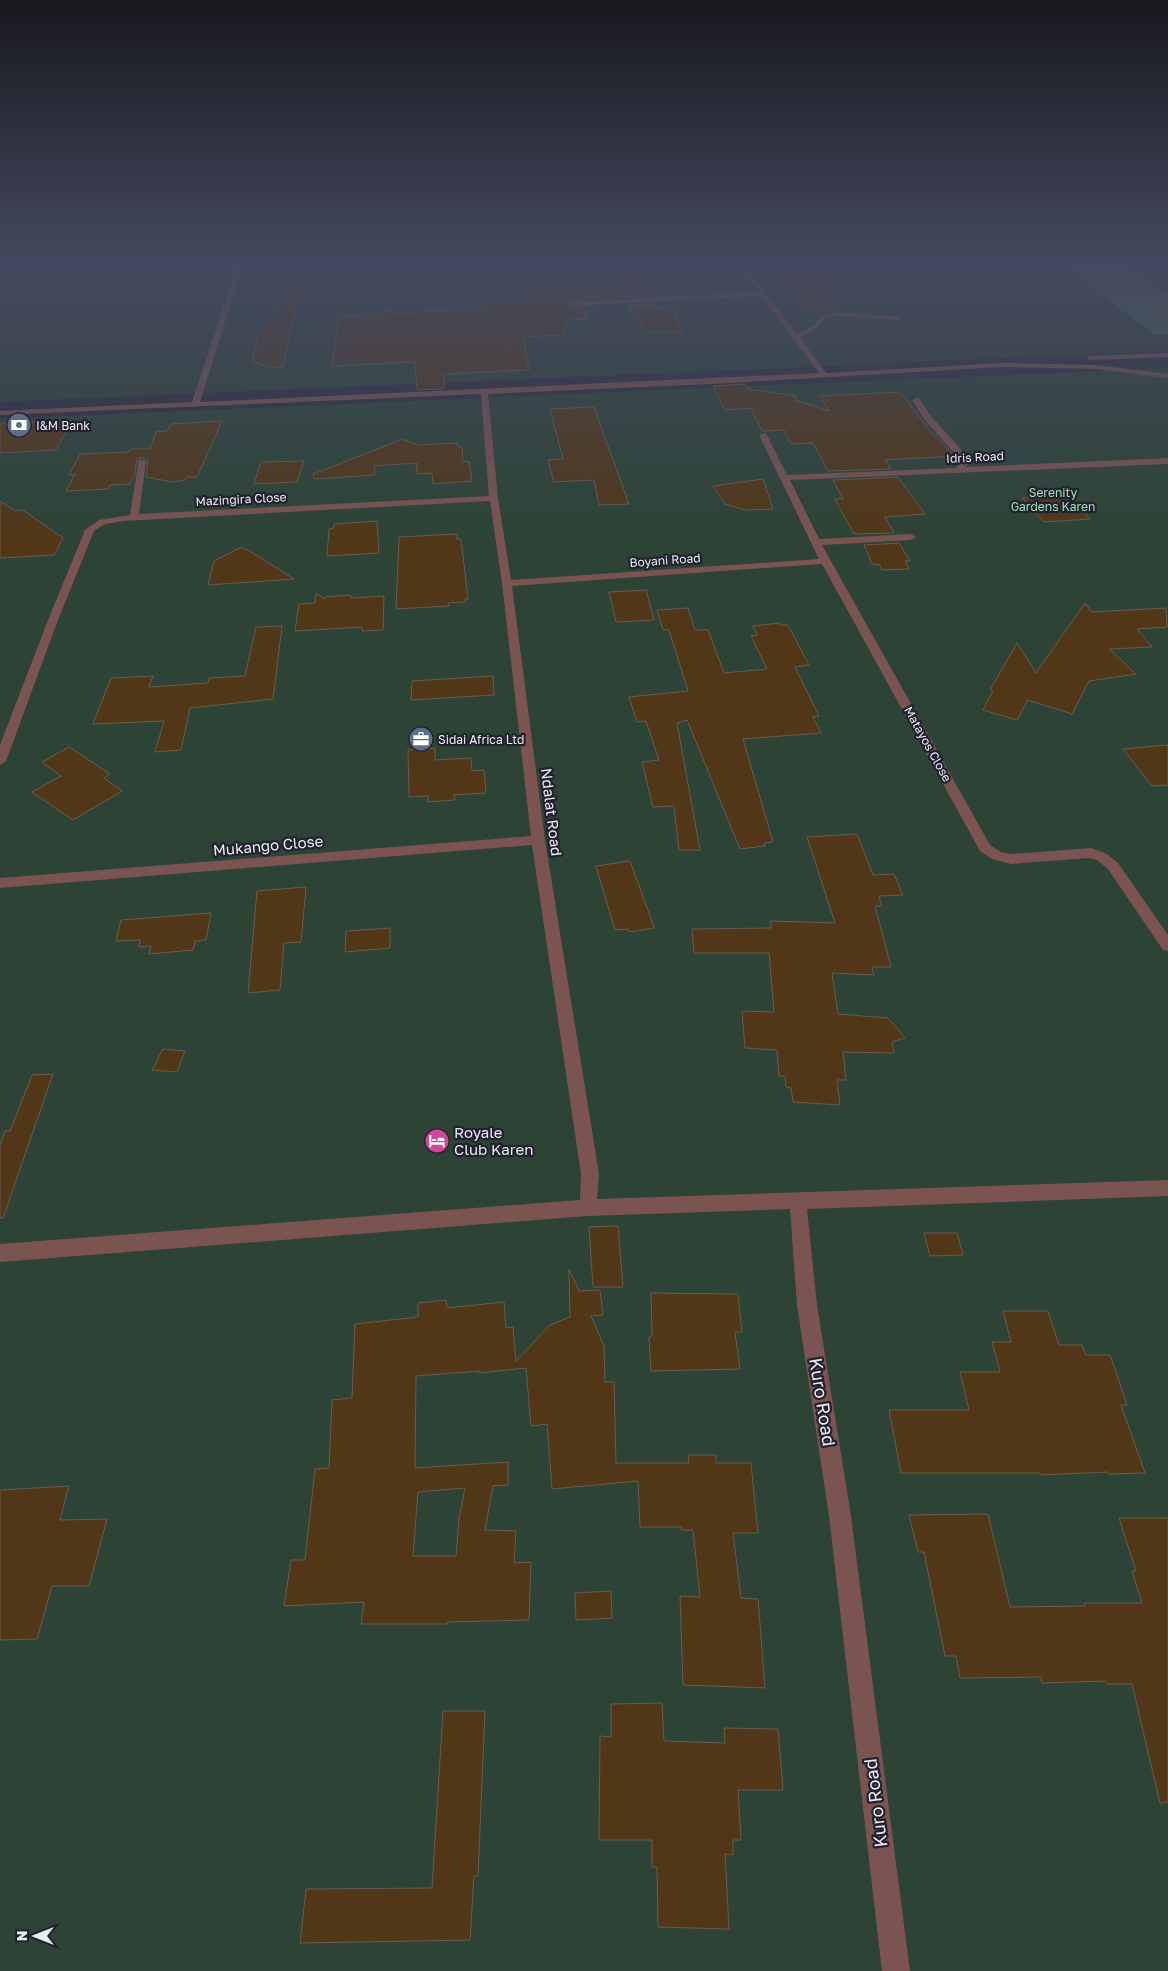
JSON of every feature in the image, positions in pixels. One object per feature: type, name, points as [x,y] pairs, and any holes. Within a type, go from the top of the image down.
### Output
[{"type":"street","points":[[195,405],[211,354]]},
{"type":"street","points":[[808,354],[824,375]]},
{"type":"street","points":[[1002,365],[1093,358],[1168,355]]},
{"type":"street","points":[[1093,358],[1092,363],[1096,367]]},
{"type":"street","points":[[0,413],[1002,365],[1096,367],[1168,376]]},
{"type":"street","name":"Ndalat Road","points":[[484,391],[494,498],[507,584],[538,840],[590,1174],[588,1208]]},
{"type":"street","points":[[916,400],[926,416],[946,436],[962,457],[964,463],[959,470]]},
{"type":"street","name":"Matayos Close","points":[[763,435],[825,561],[985,848],[997,856],[1011,859],[1091,853],[1102,857],[1113,866],[1168,946]]},
{"type":"street","name":"Idris Road","points":[[783,478],[1168,460]]},
{"type":"street","points":[[134,518],[142,461]]},
{"type":"street","name":"Mazingira Close","points":[[1,758],[53,620],[90,530],[102,522],[134,518],[494,498]]},
{"type":"street","points":[[816,542],[911,537]]},
{"type":"street","name":"Boyani Road","points":[[507,584],[825,561]]},
{"type":"street","name":"Mukango Close","points":[[0,883],[538,840]]},
{"type":"street","points":[[0,1253],[618,1206],[1168,1188]]},
{"type":"street","name":"Kuro Road","points":[[798,1200],[807,1304],[840,1516],[896,1971]]},
{"type":"green space","points":[[0,354],[1100,354],[0,402]]},
{"type":"green space","name":"Serenity Gardens Karen","points":[[1168,368],[1168,1971],[0,1971],[0,419]]},
{"type":"building","points":[[254,354],[286,354],[283,367],[271,368],[252,361]]},
{"type":"building","points":[[334,354],[526,354],[529,370],[444,374],[444,389],[417,390],[415,362],[332,366]]},
{"type":"building","points":[[745,384],[748,389],[796,396],[795,400],[829,411],[820,396],[900,392],[934,436],[936,435],[954,456],[885,460],[891,469],[828,471],[813,443],[791,444],[784,430],[762,431],[751,408],[725,410],[713,386]]},
{"type":"building","points":[[594,407],[629,504],[599,505],[594,480],[554,482],[548,460],[563,459],[550,409]]},
{"type":"building","points":[[72,421],[56,450],[0,453],[0,423]]},
{"type":"building","points":[[222,421],[197,477],[187,477],[185,480],[172,482],[146,477],[148,460],[140,457],[137,459],[134,478],[132,478],[130,484],[110,485],[108,489],[66,491],[75,474],[69,475],[80,454],[150,449],[156,432],[167,431],[171,424]]},
{"type":"building","points":[[403,439],[417,445],[457,443],[458,447],[462,447],[463,462],[469,461],[472,481],[433,484],[432,473],[417,474],[417,463],[374,466],[375,475],[314,479],[313,474]]},
{"type":"building","points":[[304,461],[297,482],[254,484],[261,462]]},
{"type":"building","points":[[898,477],[925,514],[885,517],[894,533],[854,534],[835,499],[843,499],[833,480]]},
{"type":"building","points":[[763,479],[773,509],[745,510],[725,504],[713,486]]},
{"type":"building","points":[[1061,496],[1063,499],[1071,498],[1090,519],[1044,522],[1022,498]]},
{"type":"building","points":[[0,501],[15,511],[23,510],[63,538],[54,555],[0,558]]},
{"type":"building","points":[[377,521],[379,553],[327,556],[329,529],[334,528],[334,524]]},
{"type":"building","points":[[457,534],[457,539],[461,539],[468,599],[465,599],[465,602],[448,603],[449,606],[396,609],[399,537]]},
{"type":"building","points":[[899,543],[910,561],[905,561],[909,569],[882,570],[880,565],[872,564],[864,545]]},
{"type":"building","points":[[241,547],[294,579],[208,585],[214,561]]},
{"type":"building","points":[[646,590],[654,620],[616,622],[609,592]]},
{"type":"building","points":[[316,593],[325,599],[325,597],[351,595],[351,598],[384,596],[383,630],[362,631],[362,627],[295,631],[299,604],[315,603]]},
{"type":"building","points":[[1085,603],[1092,612],[1166,608],[1167,627],[1137,629],[1152,647],[1109,649],[1136,674],[1089,681],[1072,714],[1028,700],[1017,720],[983,710],[993,691],[990,690],[1017,643],[1036,673]]},
{"type":"building","points":[[688,608],[695,630],[708,630],[724,673],[767,669],[751,636],[757,635],[753,626],[779,623],[780,625],[788,625],[809,665],[795,667],[819,716],[813,717],[821,733],[743,739],[773,842],[764,843],[765,846],[740,849],[687,720],[677,723],[700,850],[679,850],[674,806],[653,807],[642,762],[659,760],[646,721],[637,722],[629,697],[688,691],[669,630],[663,630],[657,610]]},
{"type":"building","points":[[282,626],[273,699],[190,708],[181,750],[155,752],[164,721],[93,724],[111,678],[153,676],[149,687],[208,683],[209,678],[245,676],[256,627]]},
{"type":"building","points":[[493,676],[494,695],[411,700],[412,681]]},
{"type":"building","points":[[1168,745],[1168,785],[1152,786],[1123,749]]},
{"type":"building","points":[[69,747],[110,774],[104,778],[122,791],[73,820],[32,792],[61,776],[42,762]]},
{"type":"building","points":[[435,748],[435,760],[471,758],[472,771],[484,770],[486,793],[454,795],[455,800],[428,802],[428,796],[409,797],[408,750]]},
{"type":"building","points":[[857,834],[873,875],[894,874],[903,895],[879,896],[882,906],[875,906],[891,967],[872,967],[874,975],[832,973],[838,1014],[888,1018],[905,1038],[892,1042],[894,1053],[843,1052],[846,1080],[837,1080],[840,1105],[793,1102],[791,1088],[786,1087],[785,1076],[779,1076],[777,1050],[745,1048],[742,1011],[774,1012],[769,953],[694,953],[692,929],[771,928],[771,921],[835,923],[807,837]]},
{"type":"building","points":[[630,861],[654,928],[629,932],[628,929],[615,930],[596,866]]},
{"type":"building","points":[[306,887],[301,942],[284,943],[280,990],[248,993],[257,891]]},
{"type":"building","points":[[211,913],[206,940],[195,941],[193,950],[149,954],[151,946],[139,947],[140,940],[116,941],[121,920]]},
{"type":"building","points":[[390,928],[390,948],[345,952],[346,931]]},
{"type":"building","points":[[163,1049],[185,1051],[177,1072],[152,1070]]},
{"type":"building","points":[[53,1074],[3,1218],[0,1218],[0,1145],[5,1131],[10,1131],[32,1075]]},
{"type":"building","points":[[618,1226],[623,1287],[593,1287],[589,1227]]},
{"type":"building","points":[[924,1233],[957,1233],[963,1255],[930,1256]]},
{"type":"building","points":[[569,1269],[579,1291],[600,1290],[603,1315],[591,1316],[604,1346],[605,1382],[614,1382],[616,1463],[689,1463],[688,1455],[716,1455],[716,1463],[751,1463],[758,1533],[733,1533],[741,1598],[758,1599],[765,1688],[683,1685],[680,1596],[700,1597],[693,1530],[682,1530],[681,1527],[640,1527],[638,1481],[552,1489],[547,1424],[531,1426],[526,1368],[479,1373],[479,1371],[416,1376],[415,1468],[508,1462],[508,1485],[493,1486],[485,1530],[516,1531],[514,1563],[531,1562],[529,1620],[447,1622],[447,1624],[361,1624],[364,1602],[284,1606],[291,1560],[305,1560],[315,1469],[329,1468],[332,1400],[352,1398],[355,1324],[418,1317],[418,1303],[446,1300],[447,1308],[504,1302],[506,1328],[513,1327],[516,1361],[550,1325],[570,1317]],"holes":[[[465,1488],[459,1519],[456,1556],[413,1556],[418,1492]]]},
{"type":"building","points":[[651,1293],[738,1294],[742,1332],[735,1332],[740,1369],[651,1371],[649,1337],[652,1336]]},
{"type":"building","points":[[1003,1311],[1048,1311],[1059,1345],[1082,1345],[1086,1355],[1110,1355],[1127,1405],[1121,1405],[1145,1473],[1109,1474],[1108,1472],[1041,1475],[1040,1473],[901,1473],[889,1410],[969,1410],[960,1372],[1000,1372],[992,1342],[1011,1342]]},
{"type":"building","points":[[69,1486],[60,1520],[107,1519],[89,1586],[52,1586],[37,1639],[0,1640],[0,1490]]},
{"type":"building","points":[[988,1514],[1010,1607],[1085,1606],[1084,1603],[1142,1603],[1132,1571],[1136,1571],[1119,1518],[1168,1518],[1168,1802],[1160,1803],[1132,1684],[1107,1684],[1106,1681],[1042,1683],[1041,1677],[960,1678],[956,1656],[945,1656],[924,1552],[918,1552],[909,1515]]},
{"type":"building","points":[[611,1591],[612,1618],[576,1620],[575,1593]]},
{"type":"building","points":[[662,1703],[664,1741],[725,1743],[724,1728],[778,1729],[783,1790],[738,1790],[741,1840],[733,1840],[733,1855],[725,1854],[729,1929],[658,1927],[657,1867],[652,1867],[652,1840],[599,1840],[600,1736],[611,1737],[611,1704]]},
{"type":"building","points":[[443,1711],[485,1711],[478,1876],[474,1876],[470,1940],[300,1943],[306,1889],[432,1888]]},
{"type":"place","name":"I&M Bank","points":[[19,425]]},
{"type":"place","name":"Sidai Africa Ltd","points":[[421,739]]},
{"type":"place","name":"Royale Club Karen","points":[[437,1141]]}]
